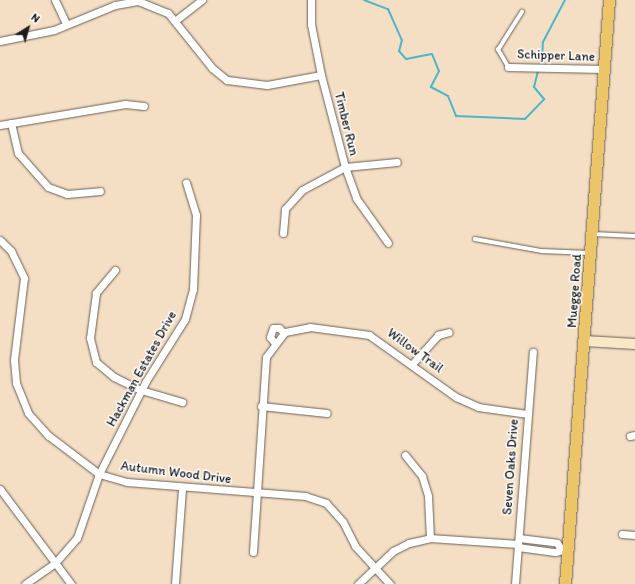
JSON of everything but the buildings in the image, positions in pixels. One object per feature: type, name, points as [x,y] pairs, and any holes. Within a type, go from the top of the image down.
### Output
[{"type":"main road","name":"Muegge Road","points":[[565,584],[564,549],[585,341],[609,0]]},
{"type":"street","points":[[55,0],[66,24]]},
{"type":"street","points":[[176,20],[202,0]]},
{"type":"street","name":"Timber Run","points":[[311,0],[311,24],[321,75],[344,167],[356,198],[388,243]]},
{"type":"street","points":[[0,41],[47,32],[115,5],[138,1],[159,7],[176,20],[212,68],[227,80],[267,86],[321,75]]},
{"type":"street","name":"Schipper Lane","points":[[508,67],[603,70]]},
{"type":"street","points":[[0,125],[125,104],[144,106]]},
{"type":"street","points":[[11,123],[18,153],[48,187],[67,194],[100,191]]},
{"type":"street","points":[[283,233],[283,216],[293,197],[344,167],[397,162]]},
{"type":"street","name":"Hackman Estates Drive","points":[[25,584],[55,563],[77,538],[99,474],[141,390],[185,318],[192,289],[196,215],[186,183]]},
{"type":"street","name":"Autumn Wood Drive","points":[[0,240],[11,250],[24,278],[14,360],[21,398],[49,436],[99,474],[127,482],[182,488],[305,496],[326,503],[374,567],[390,584]]},
{"type":"street","points":[[115,270],[96,293],[91,350],[103,369],[141,390],[182,402]]},
{"type":"street","name":"Willow Trail","points":[[253,552],[266,357],[274,342],[284,333],[310,327],[354,331],[382,341],[456,397],[478,407],[527,414]]},
{"type":"street","name":"Willow Trail","points":[[274,342],[270,336],[273,328],[279,328],[284,333]]},
{"type":"street","points":[[413,363],[438,335],[449,332]]},
{"type":"street","points":[[585,341],[635,344]]},
{"type":"street","name":"Seven Oaks Drive","points":[[515,584],[533,352]]},
{"type":"street","points":[[262,406],[327,413]]},
{"type":"street","points":[[405,455],[422,476],[428,496],[430,538]]},
{"type":"street","points":[[175,584],[182,488]]},
{"type":"street","points":[[0,489],[71,584]]},
{"type":"street","points":[[622,534],[635,534]]},
{"type":"street","points":[[358,584],[393,550],[430,538],[518,543],[557,543],[564,549]]},
{"type":"lane","points":[[508,67],[498,50],[522,12]]},
{"type":"lane","points":[[592,234],[635,236]]},
{"type":"lane","points":[[475,238],[542,251],[591,253]]},
{"type":"waterway","points":[[364,0],[388,9],[402,40],[399,51],[406,59],[432,54],[439,71],[431,87],[448,96],[456,116],[525,119],[544,99],[534,87],[538,71]]},
{"type":"waterway","points":[[542,59],[543,42],[565,0]]}]
